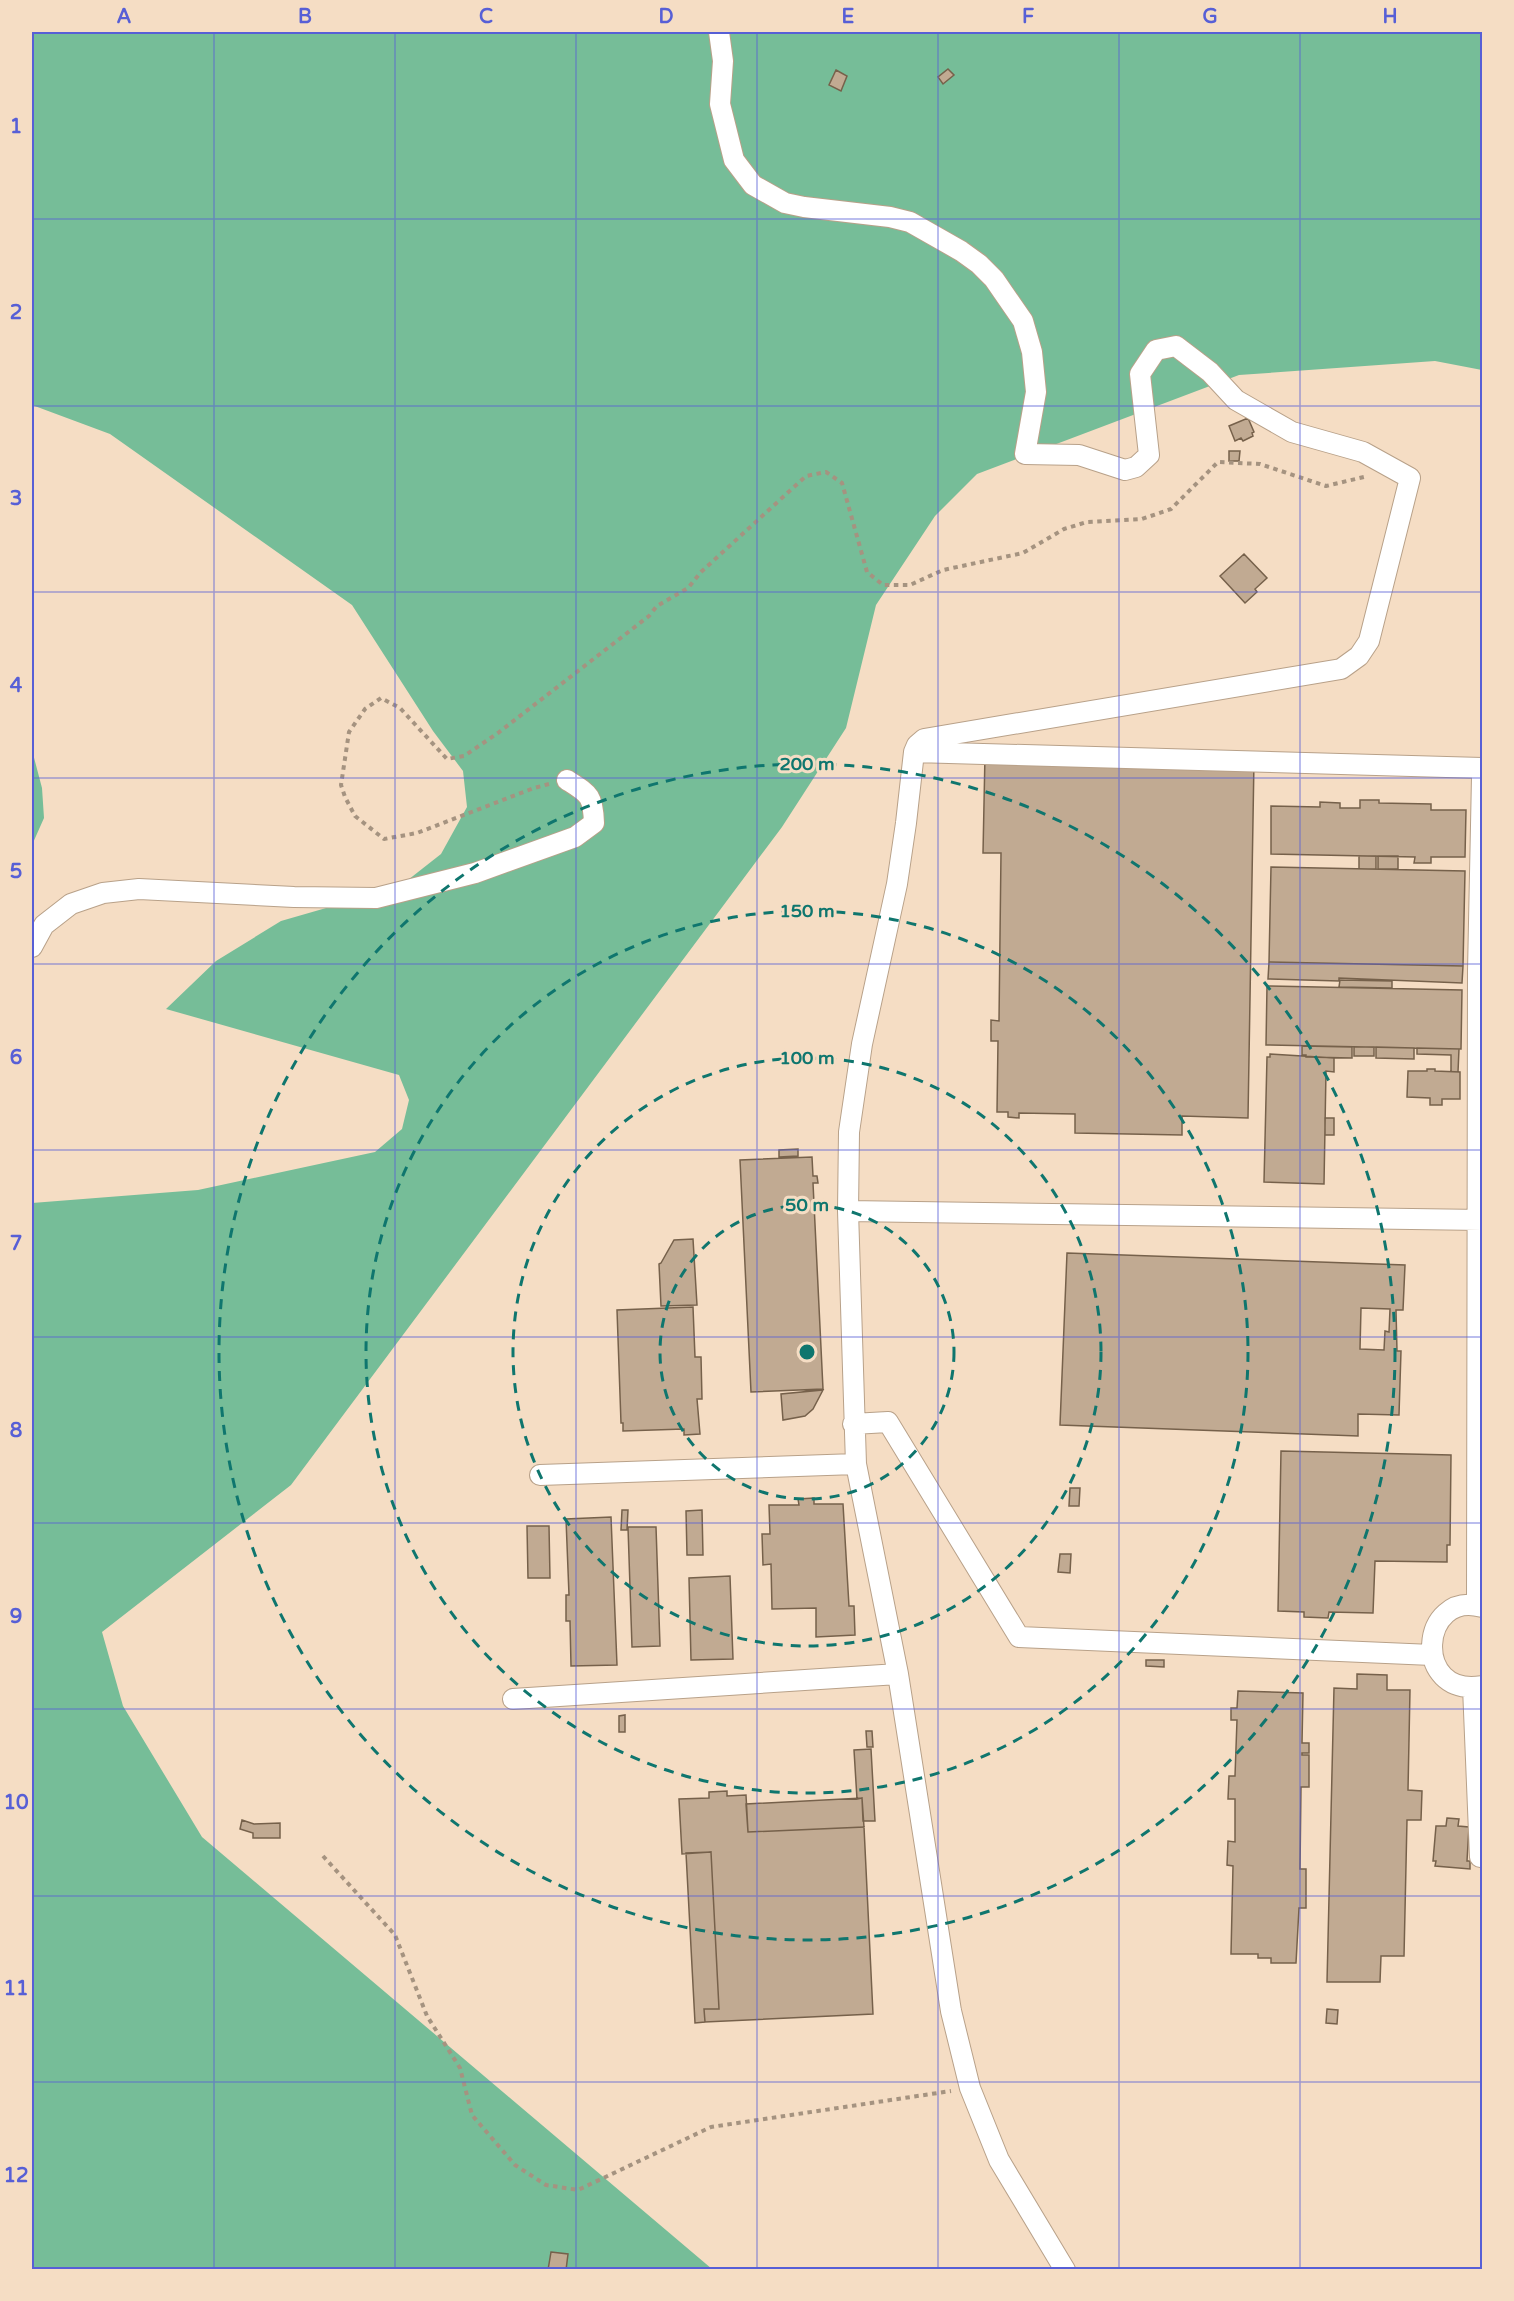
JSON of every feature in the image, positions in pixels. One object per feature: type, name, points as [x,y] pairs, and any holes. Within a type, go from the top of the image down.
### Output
[{"type":"street","points":[[719,32],[723,61],[720,104],[734,160],[753,185],[785,203],[890,217],[910,222],[961,251],[994,279],[1023,321],[1032,352],[1036,392],[1025,454],[1079,455],[1125,470],[1136,467],[1149,455],[1140,374],[1156,350],[1176,346],[1210,372],[1236,400],[1292,432],[1363,452],[1410,478],[1369,641],[1359,656],[1341,669],[924,739],[916,745],[914,752],[897,884],[858,1066],[849,1131],[848,1211],[856,1464],[898,1674],[951,2011],[970,2088],[999,2160],[1065,2270]]},
{"type":"street","points":[[914,752],[1482,768]]},
{"type":"street","points":[[1480,1857],[1478,1687],[1462,1686],[1442,1675],[1432,1655],[1431,1642],[1435,1629],[1452,1610],[1464,1606],[1480,1607],[1479,1220],[1482,777]]},
{"type":"street","points":[[32,947],[44,925],[71,904],[103,893],[139,889],[294,897],[376,898],[475,873],[574,837],[594,823],[593,808],[588,794],[567,780]]},
{"type":"street","points":[[848,1211],[1479,1220]]},
{"type":"street","points":[[853,1424],[888,1422],[1019,1637],[1432,1655]]},
{"type":"street","points":[[540,1475],[856,1464]]},
{"type":"street","points":[[513,1699],[898,1674]]},
{"type":"path","points":[[567,780],[534,788],[417,833],[384,839],[355,816],[341,784],[349,732],[365,709],[381,698],[400,708],[447,759],[464,756],[498,733],[639,624],[657,606],[688,588],[701,572],[806,476],[826,472],[842,483],[867,572],[883,585],[910,585],[943,570],[1023,552],[1064,529],[1087,522],[1142,519],[1171,509],[1218,462],[1260,464],[1326,486],[1373,475]]},
{"type":"path","points":[[323,1856],[395,1935],[426,2016],[459,2068],[472,2115],[515,2165],[546,2185],[579,2190],[711,2127],[970,2088]]},
{"type":"green space","points":[[32,32],[1482,32],[1482,370],[1435,361],[1239,375],[977,474],[935,516],[876,605],[846,728],[782,827],[291,1485],[102,1632],[123,1706],[202,1837],[712,2269],[32,2269],[32,1203],[198,1190],[375,1152],[402,1129],[409,1100],[399,1075],[166,1009],[216,961],[281,921],[399,887],[441,854],[467,807],[463,771],[433,731],[352,605],[110,434],[32,405]]},
{"type":"green space","points":[[32,750],[42,788],[44,818],[32,845]]},
{"type":"building","points":[[948,69],[954,75],[943,84],[938,77]]},
{"type":"building","points":[[836,70],[847,76],[841,91],[829,85]]},
{"type":"building","points":[[1248,418],[1254,432],[1253,436],[1243,441],[1241,438],[1235,441],[1229,426]]},
{"type":"building","points":[[1229,451],[1240,451],[1239,461],[1229,461]]},
{"type":"building","points":[[1244,554],[1267,578],[1245,603],[1220,576]]},
{"type":"building","points":[[985,755],[1254,760],[1248,1118],[1182,1116],[1182,1135],[1075,1133],[1075,1114],[1019,1113],[1019,1118],[1008,1117],[1008,1112],[997,1112],[998,1041],[991,1041],[991,1020],[999,1021],[1001,853],[983,853]]},
{"type":"building","points":[[1360,800],[1379,800],[1379,803],[1431,804],[1431,810],[1466,810],[1465,857],[1431,857],[1431,863],[1414,863],[1415,857],[1271,854],[1271,806],[1320,807],[1320,802],[1340,803],[1340,808],[1360,808]]},
{"type":"building","points":[[1359,856],[1376,856],[1376,869],[1359,869]]},
{"type":"building","points":[[1378,856],[1398,856],[1398,869],[1378,869]]},
{"type":"building","points":[[1271,867],[1465,871],[1463,966],[1269,962]]},
{"type":"building","points":[[1269,962],[1463,966],[1462,983],[1339,978],[1339,981],[1268,979]]},
{"type":"building","points":[[1340,980],[1392,981],[1392,988],[1339,987]]},
{"type":"building","points":[[1267,986],[1462,990],[1461,1049],[1266,1045]]},
{"type":"building","points":[[1302,1046],[1352,1047],[1352,1058],[1306,1057],[1302,1055]]},
{"type":"building","points":[[1354,1047],[1374,1047],[1374,1056],[1354,1056]]},
{"type":"building","points":[[1376,1047],[1414,1048],[1414,1059],[1376,1058]]},
{"type":"building","points":[[1417,1048],[1459,1049],[1458,1072],[1451,1072],[1451,1055],[1417,1054]]},
{"type":"building","points":[[1270,1054],[1334,1058],[1334,1072],[1326,1071],[1324,1184],[1264,1182],[1267,1057],[1270,1057]]},
{"type":"building","points":[[1427,1069],[1460,1072],[1460,1099],[1442,1099],[1442,1105],[1430,1105],[1430,1098],[1407,1097],[1408,1071],[1427,1071]]},
{"type":"building","points":[[1325,1118],[1334,1118],[1334,1135],[1325,1135]]},
{"type":"building","points":[[798,1149],[798,1156],[779,1157],[779,1150]]},
{"type":"building","points":[[812,1157],[813,1176],[817,1176],[818,1183],[813,1183],[823,1389],[751,1392],[740,1160]]},
{"type":"building","points":[[693,1239],[697,1305],[661,1306],[659,1264],[674,1240]]},
{"type":"building","points":[[1067,1253],[1405,1265],[1403,1310],[1396,1310],[1397,1351],[1401,1351],[1399,1415],[1358,1414],[1358,1436],[1060,1425]],"holes":[[[1361,1308],[1390,1309],[1389,1332],[1385,1331],[1384,1350],[1360,1349]]]},
{"type":"building","points":[[693,1307],[695,1357],[701,1357],[702,1399],[697,1399],[700,1434],[684,1435],[684,1429],[623,1431],[617,1310]]},
{"type":"building","points":[[823,1390],[813,1409],[805,1416],[783,1420],[781,1394]]},
{"type":"building","points":[[1281,1451],[1451,1455],[1450,1545],[1447,1545],[1447,1562],[1375,1561],[1373,1613],[1329,1612],[1328,1618],[1304,1617],[1304,1612],[1278,1611]]},
{"type":"building","points":[[1070,1488],[1080,1488],[1079,1506],[1069,1506]]},
{"type":"building","points":[[814,1498],[814,1504],[843,1504],[849,1606],[854,1606],[855,1635],[816,1637],[816,1608],[772,1609],[771,1564],[763,1565],[762,1534],[770,1534],[769,1505],[799,1505],[798,1499]]},
{"type":"building","points":[[622,1510],[628,1510],[627,1530],[621,1530]]},
{"type":"building","points":[[702,1510],[703,1555],[687,1555],[686,1511]]},
{"type":"building","points":[[611,1517],[617,1665],[571,1666],[570,1621],[566,1621],[566,1595],[569,1595],[566,1519]]},
{"type":"building","points":[[527,1526],[549,1526],[550,1578],[528,1578]]},
{"type":"building","points":[[628,1527],[656,1527],[660,1646],[632,1647]]},
{"type":"building","points":[[1060,1554],[1071,1554],[1070,1573],[1058,1572]]},
{"type":"building","points":[[730,1576],[733,1659],[691,1660],[689,1578]]},
{"type":"building","points":[[1146,1660],[1164,1660],[1164,1667],[1146,1666]]},
{"type":"building","points":[[1357,1674],[1387,1675],[1387,1690],[1410,1690],[1408,1790],[1422,1791],[1421,1820],[1407,1820],[1404,1956],[1381,1956],[1380,1982],[1327,1982],[1334,1688],[1357,1689]]},
{"type":"building","points":[[1238,1691],[1303,1693],[1302,1743],[1309,1743],[1309,1753],[1302,1753],[1302,1755],[1309,1755],[1309,1787],[1301,1787],[1300,1869],[1306,1869],[1306,1908],[1299,1908],[1296,1963],[1271,1963],[1271,1958],[1258,1958],[1258,1954],[1231,1954],[1233,1866],[1227,1865],[1228,1841],[1235,1842],[1235,1799],[1228,1799],[1229,1776],[1235,1776],[1237,1720],[1231,1720],[1231,1708],[1237,1708]]},
{"type":"building","points":[[625,1715],[625,1732],[619,1732],[619,1716]]},
{"type":"building","points":[[866,1731],[872,1731],[873,1747],[867,1747]]},
{"type":"building","points":[[871,1749],[875,1821],[863,1821],[862,1798],[857,1799],[854,1750]]},
{"type":"building","points":[[727,1791],[727,1796],[746,1795],[748,1832],[864,1827],[873,2014],[705,2022],[704,2009],[719,2009],[711,1852],[682,1854],[679,1799],[709,1798],[709,1792]]},
{"type":"building","points":[[862,1798],[864,1827],[748,1832],[746,1804]]},
{"type":"building","points":[[1447,1818],[1459,1819],[1458,1826],[1469,1827],[1467,1861],[1470,1861],[1470,1869],[1435,1866],[1436,1861],[1433,1861],[1436,1826],[1446,1826]]},
{"type":"building","points":[[242,1820],[254,1824],[280,1823],[280,1838],[253,1838],[253,1833],[240,1829]]},
{"type":"building","points":[[711,1852],[719,2009],[704,2009],[705,2022],[695,2023],[686,1853]]},
{"type":"building","points":[[1327,2009],[1338,2010],[1337,2024],[1326,2023]]},
{"type":"building","points":[[551,2252],[568,2254],[566,2270],[548,2270]]}]
